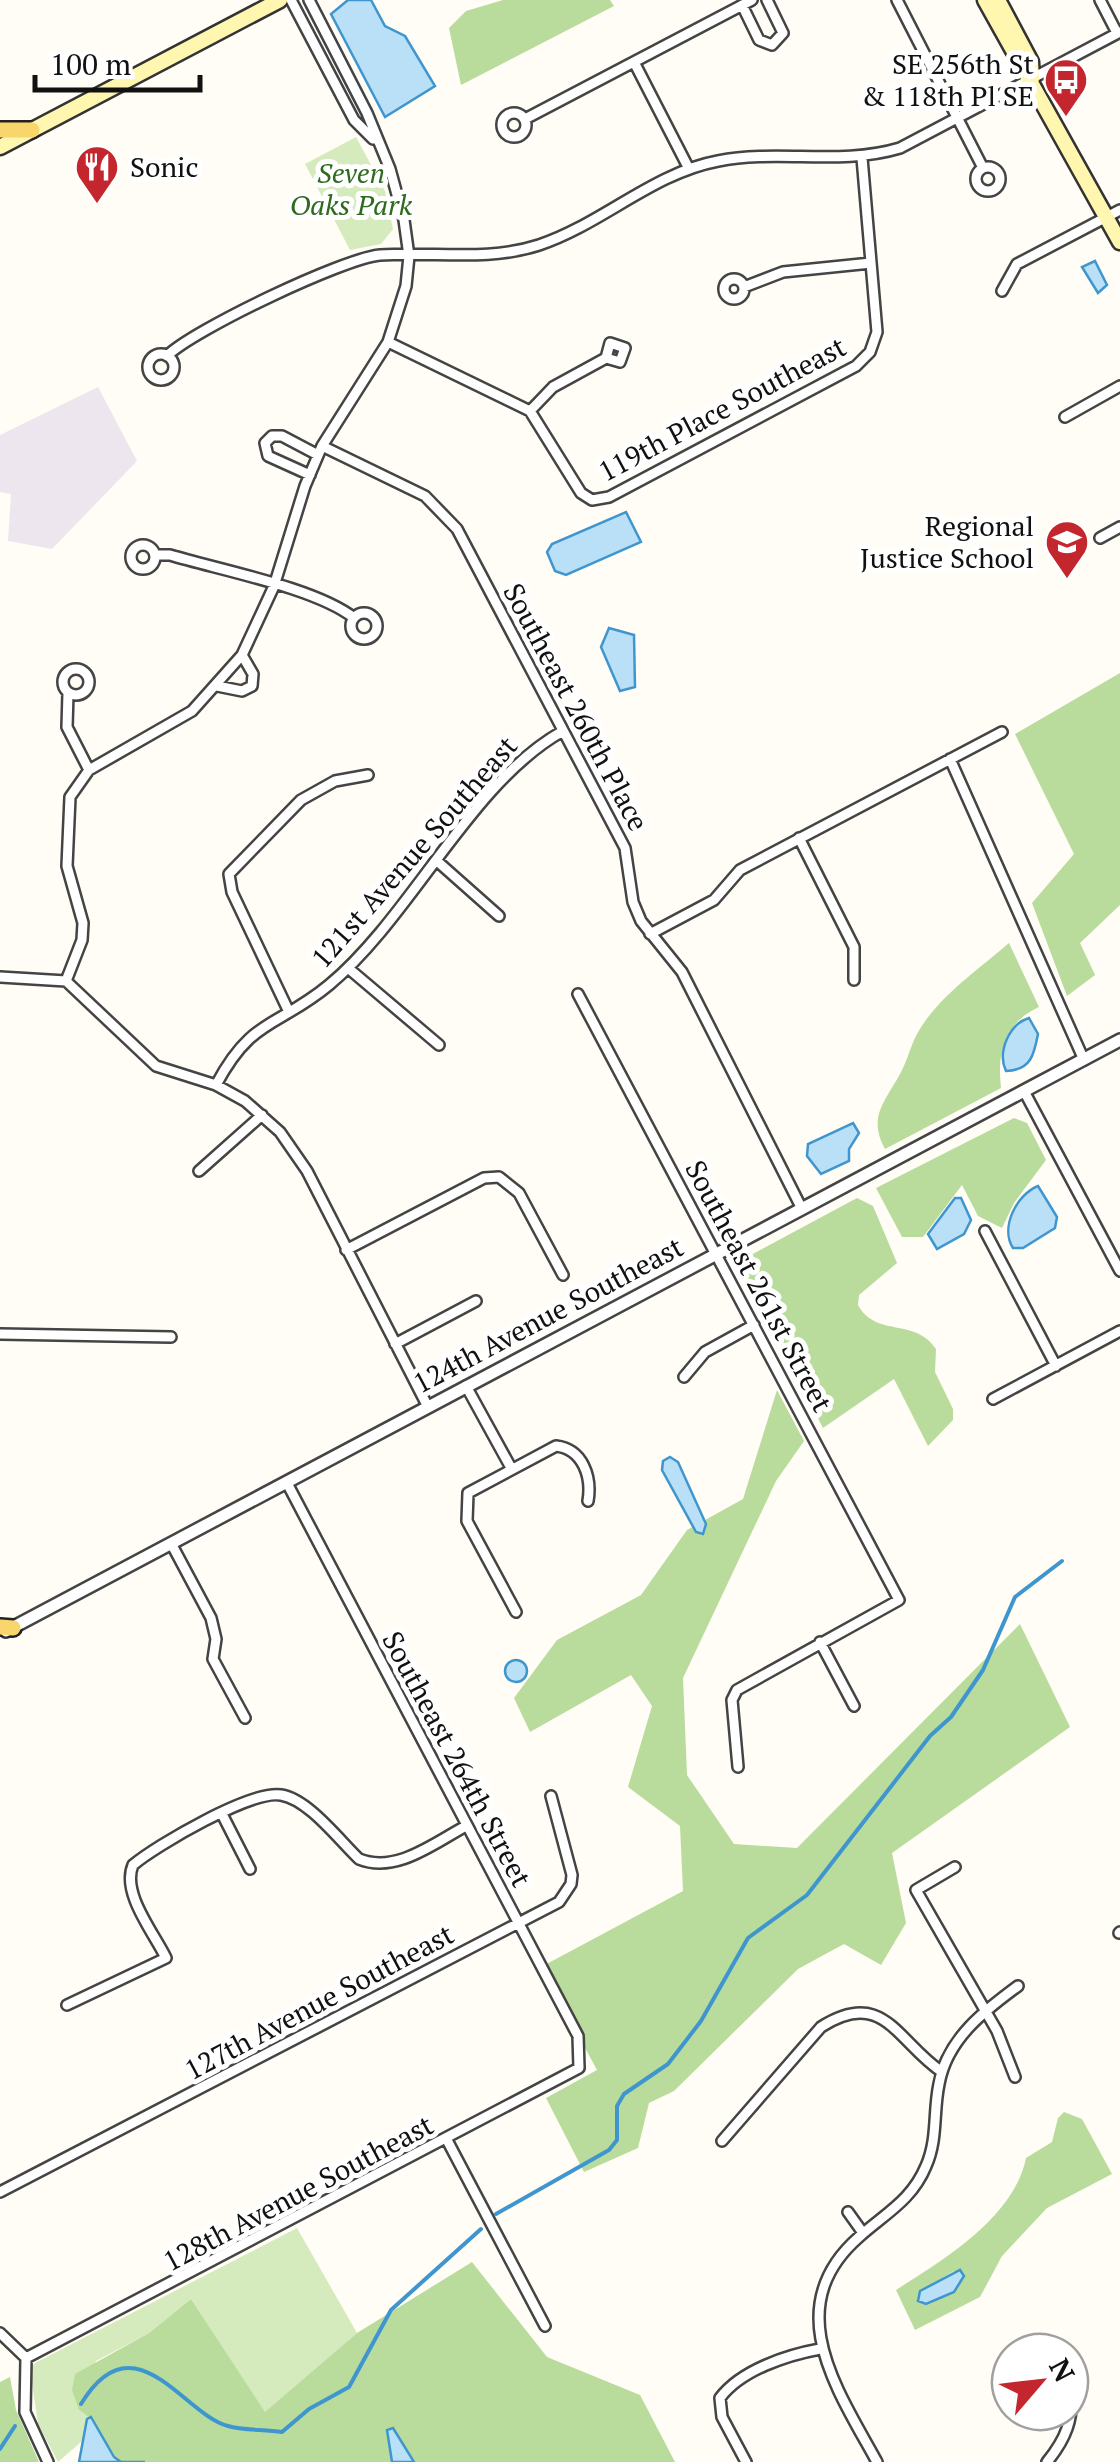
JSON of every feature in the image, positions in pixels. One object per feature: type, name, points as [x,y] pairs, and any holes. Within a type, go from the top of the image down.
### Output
[{"type":"main road","points":[[0,147],[280,0]]},
{"type":"main road","points":[[985,0],[1113,214],[1120,242]]},
{"type":"main road","points":[[998,0],[1031,62],[1032,80]]},
{"type":"main road","points":[[0,130],[32,130]]},
{"type":"street","points":[[291,0],[354,120],[375,140]]},
{"type":"street","points":[[66,980],[77,958],[83,924],[70,881],[66,820],[70,797],[89,770],[169,727],[217,686],[242,654],[274,586],[320,451],[388,342],[406,286],[409,256],[398,195],[367,112],[309,0]]},
{"type":"street","points":[[524,119],[747,2],[759,40],[772,45],[782,33],[767,0]]},
{"type":"street","points":[[897,0],[982,168]]},
{"type":"street","points":[[167,356],[336,266],[379,255],[487,255],[537,246],[589,224],[688,168],[750,156],[862,158],[910,144],[1119,32],[1100,0]]},
{"type":"street","points":[[634,62],[688,168]]},
{"type":"street","points":[[744,287],[784,272],[871,263],[862,158]]},
{"type":"street","points":[[1002,292],[1017,264],[1113,214]]},
{"type":"street","name":"119th Place Southeast","points":[[530,411],[576,487],[592,500],[610,497],[856,366],[870,352],[876,332],[871,263]]},
{"type":"street","points":[[388,342],[530,411],[553,388],[606,358]]},
{"type":"street","points":[[1065,418],[1120,386]]},
{"type":"street","name":"Southeast 260th Place","points":[[310,474],[268,456],[266,443],[272,436],[282,436],[320,451],[425,496],[449,517],[625,848],[633,902],[650,934],[682,972],[802,1209]]},
{"type":"street","points":[[1100,538],[1120,527]]},
{"type":"street","points":[[155,556],[170,555],[340,606],[354,618]]},
{"type":"street","points":[[217,686],[242,691],[252,686],[253,674],[242,654]]},
{"type":"street","points":[[68,694],[67,727],[89,770]]},
{"type":"street","name":"121st Avenue Southeast","points":[[216,1086],[242,1042],[348,968],[520,759],[563,731]]},
{"type":"street","points":[[650,934],[714,900],[740,870],[1002,732]]},
{"type":"street","points":[[950,759],[1084,1060]]},
{"type":"street","points":[[288,1012],[232,892],[230,874],[301,800],[335,781],[368,775]]},
{"type":"street","points":[[799,838],[854,947],[854,980]]},
{"type":"street","points":[[437,861],[498,916]]},
{"type":"street","points":[[348,968],[439,1045]]},
{"type":"street","points":[[0,977],[66,980],[156,1066],[216,1086],[262,1115],[296,1153],[428,1407]]},
{"type":"street","name":"Southeast 261st Street","points":[[578,994],[898,1600],[820,1642]]},
{"type":"street","name":"124th Avenue Southeast","points":[[4,1630],[172,1545],[1120,1040]]},
{"type":"street","points":[[1024,1091],[1120,1270]]},
{"type":"street","points":[[199,1171],[262,1115]]},
{"type":"street","points":[[346,1250],[484,1178],[499,1176],[519,1192],[563,1275]]},
{"type":"street","points":[[985,1231],[1056,1366]]},
{"type":"street","points":[[395,1344],[476,1301]]},
{"type":"street","points":[[684,1377],[704,1352],[754,1325]]},
{"type":"street","points":[[993,1400],[1120,1332]]},
{"type":"street","points":[[0,1334],[171,1336]]},
{"type":"street","points":[[466,1386],[510,1466]]},
{"type":"street","points":[[516,1612],[464,1510],[473,1487],[556,1446],[572,1449],[590,1478],[588,1501]]},
{"type":"street","name":"Southeast 264th Street","points":[[287,1483],[578,2036],[582,2057]]},
{"type":"street","points":[[172,1545],[211,1618],[215,1666],[244,1718]]},
{"type":"street","points":[[738,1767],[732,1700],[737,1690],[820,1642],[854,1706]]},
{"type":"street","points":[[67,2005],[166,1958],[133,1893],[129,1874],[142,1857],[252,1799],[282,1795],[296,1801],[359,1859],[372,1864],[405,1858],[466,1826]]},
{"type":"street","name":"127th Avenue Southeast","points":[[0,2192],[559,1902],[572,1884],[551,1796]]},
{"type":"street","points":[[222,1814],[250,1869]]},
{"type":"street","points":[[955,1867],[916,1890],[982,2011],[997,2031],[1015,2077]]},
{"type":"street","points":[[877,2462],[820,2348],[820,2309],[826,2286],[842,2252],[915,2191],[936,2132],[942,2072],[954,2048],[982,2011],[1018,1986]]},
{"type":"street","points":[[722,2141],[822,2027],[836,2017],[855,2012],[887,2018],[916,2054],[942,2072]]},
{"type":"street","name":"128th Avenue Southeast","points":[[26,2358],[573,2074],[582,2057]]},
{"type":"street","points":[[447,2140],[545,2326]]},
{"type":"street","points":[[848,2212],[863,2233]]},
{"type":"street","points":[[0,2333],[26,2358],[24,2412],[48,2462]]},
{"type":"street","points":[[746,2462],[722,2417],[720,2398],[730,2385],[793,2354],[820,2348]]},
{"type":"street","points":[[1047,2462],[1066,2432]]},
{"type":"shaded area","points":[[98,387],[137,461],[52,549],[8,541],[11,494],[0,492],[0,435]]},
{"type":"green space","points":[[503,0],[610,0],[614,6],[461,85],[449,28],[466,11]]},
{"type":"green space","name":"Seven Oaks Park","points":[[356,137],[385,191],[393,229],[381,244],[350,250],[305,164]]},
{"type":"green space","points":[[1120,673],[1120,905],[1080,943],[1095,975],[1067,996],[1032,903],[1074,854],[1015,734]]},
{"type":"green space","points":[[1009,943],[1039,1007],[1018,1021],[1005,1040],[1000,1062],[1001,1088],[885,1149],[878,1118],[924,1022],[946,997]]},
{"type":"green space","points":[[1014,1118],[1027,1123],[1046,1160],[1014,1203],[1002,1228],[978,1216],[962,1185],[923,1237],[902,1237],[876,1188]]},
{"type":"green space","points":[[857,1198],[873,1206],[897,1263],[859,1295],[858,1305],[875,1321],[917,1333],[936,1349],[935,1372],[953,1409],[953,1420],[928,1446],[894,1379],[823,1428],[743,1271],[749,1256]]},
{"type":"green space","points":[[777,1390],[804,1441],[776,1481],[683,1678],[687,1775],[734,1844],[797,1848],[1020,1624],[1070,1727],[892,1853],[906,1923],[881,1965],[844,1944],[798,1969],[674,2091],[649,2103],[638,2148],[584,2172],[546,2098],[597,2070],[541,1967],[683,1891],[680,1826],[628,1787],[652,1706],[631,1675],[530,1732],[514,1698],[557,1640],[641,1595],[687,1530],[743,1499]]},
{"type":"green space","points":[[1064,2112],[1082,2119],[1112,2174],[1047,2208],[1002,2256],[980,2297],[915,2330],[896,2290],[955,2251],[992,2218],[1019,2180],[1026,2158],[1052,2142],[1058,2118]],"holes":[[[954,2271],[954,2292],[926,2304],[920,2291]]]},
{"type":"green space","points":[[297,2228],[357,2333],[265,2413],[191,2299],[149,2333],[96,2361],[79,2410],[91,2417],[81,2442],[58,2462],[38,2424],[30,2369],[35,2363]]},
{"type":"green space","points":[[472,2262],[547,2357],[640,2395],[675,2462],[120,2462],[94,2423],[79,2410],[72,2390],[75,2374],[149,2333],[191,2299],[265,2412],[357,2333]]},
{"type":"green space","points":[[10,2377],[16,2410],[39,2462],[0,2462],[0,2382]]},
{"type":"water","points":[[348,0],[371,0],[385,26],[405,36],[435,86],[385,117],[331,14]]},
{"type":"water","points":[[1095,261],[1107,285],[1098,293],[1082,267]]},
{"type":"water","points":[[626,512],[641,542],[566,575],[555,571],[547,552],[552,544]]},
{"type":"water","points":[[609,628],[634,635],[635,687],[620,691],[601,647]]},
{"type":"water","points":[[1029,1018],[1038,1034],[1033,1055],[1021,1068],[1006,1071],[1003,1056],[1007,1040],[1016,1026]]},
{"type":"water","points":[[853,1123],[859,1133],[849,1149],[849,1161],[821,1174],[807,1156],[808,1144]]},
{"type":"water","points":[[1038,1186],[1057,1217],[1055,1228],[1023,1248],[1013,1248],[1008,1231],[1012,1213],[1023,1197]]},
{"type":"water","points":[[955,1198],[961,1198],[971,1220],[964,1234],[937,1249],[928,1234]]},
{"type":"water","points":[[670,1457],[678,1462],[706,1524],[703,1534],[696,1532],[662,1470],[663,1461]]},
{"type":"water","points":[[516,1660],[524,1663],[524,1679],[516,1682],[508,1679],[505,1671],[508,1663]]},
{"type":"water","points":[[960,2270],[964,2276],[954,2292],[926,2304],[918,2301],[920,2291]]},
{"type":"water","points":[[91,2417],[114,2457],[121,2462],[79,2462],[87,2419]]},
{"type":"water","points":[[393,2428],[414,2462],[392,2462],[387,2430]]},
{"type":"waterway","points":[[496,2214],[609,2150],[617,2140],[617,2106],[624,2094],[668,2064],[701,2021],[748,1938],[807,1895],[930,1736],[951,1717],[983,1670],[1015,1597],[1062,1561]]},
{"type":"waterway","points":[[81,2404],[101,2379],[120,2369],[139,2369],[228,2426],[282,2432],[309,2409],[349,2387],[391,2310],[481,2229]]},
{"type":"waterway","points":[[0,2449],[15,2426]]},
{"type":"place","name":"SE 256th St & 118th Pl SE","points":[[1066,118]]},
{"type":"place","name":"Sonic","points":[[97,205]]},
{"type":"place","name":"Regional Justice School","points":[[1067,580]]}]
